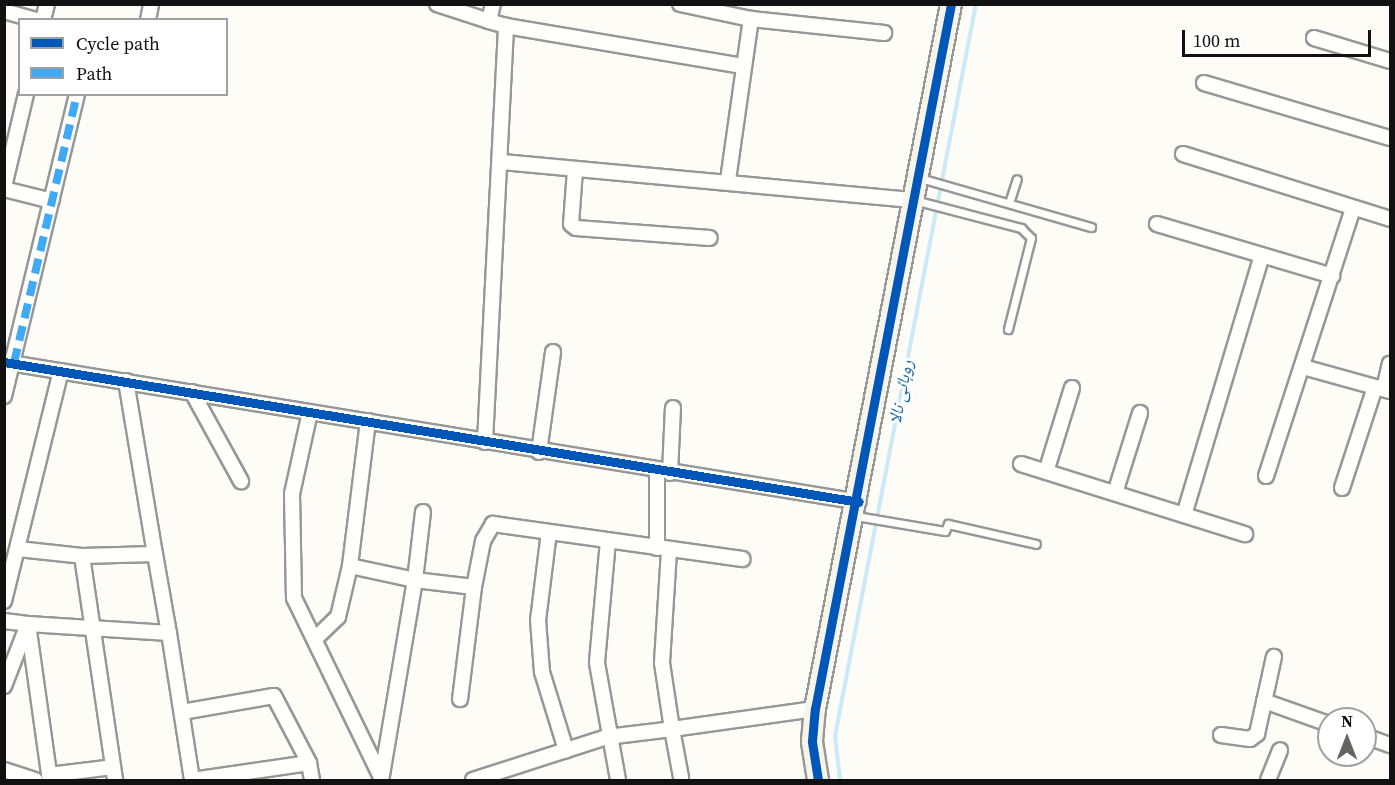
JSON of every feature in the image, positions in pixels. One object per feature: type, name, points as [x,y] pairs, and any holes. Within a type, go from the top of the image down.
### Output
[{"type":"street","points":[[437,4],[506,26],[743,66]]},
{"type":"street","points":[[489,21],[493,4]]},
{"type":"street","points":[[680,4],[751,19],[885,33]]},
{"type":"street","points":[[818,780],[812,741],[815,709],[860,512],[922,202],[951,4]]},
{"type":"street","points":[[4,11],[29,18]]},
{"type":"street","points":[[728,180],[751,19]]},
{"type":"street","points":[[485,442],[502,162],[506,26]]},
{"type":"street","points":[[1314,38],[1390,61]]},
{"type":"street","points":[[1204,83],[1390,138]]},
{"type":"street","points":[[26,96],[4,188],[52,201]]},
{"type":"street","points":[[4,396],[9,362],[52,201],[77,96]]},
{"type":"street","points":[[1183,154],[1390,219]]},
{"type":"street","points":[[502,162],[575,170],[728,180],[922,202]]},
{"type":"street","points":[[575,170],[572,224],[576,228],[710,238]]},
{"type":"street","points":[[1266,476],[1353,208]]},
{"type":"street","points":[[1157,224],[1332,276]]},
{"type":"street","points":[[1184,515],[1262,255]]},
{"type":"street","points":[[539,452],[553,352]]},
{"type":"street","points":[[9,362],[663,472],[860,512]]},
{"type":"street","points":[[1342,488],[1383,389],[1390,364]]},
{"type":"street","points":[[1303,367],[1383,389]]},
{"type":"street","points":[[4,601],[61,371]]},
{"type":"street","points":[[126,381],[192,780],[309,764]]},
{"type":"street","points":[[1046,472],[1072,388]]},
{"type":"street","points":[[192,392],[241,481]]},
{"type":"street","points":[[673,408],[663,472],[662,663],[681,777]]},
{"type":"street","points":[[310,412],[292,494],[291,579],[294,598],[317,637],[381,779]]},
{"type":"street","points":[[1115,493],[1140,412]]},
{"type":"street","points":[[317,637],[338,617],[350,566],[368,421]]},
{"type":"street","points":[[1021,464],[1245,534]]},
{"type":"street","points":[[381,779],[415,580],[423,512]]},
{"type":"street","points":[[460,699],[474,587],[488,528],[549,532],[743,559]]},
{"type":"street","points":[[549,532],[538,620],[542,672],[566,750]]},
{"type":"street","points":[[608,541],[597,663],[607,737],[618,780]]},
{"type":"street","points":[[18,549],[82,556],[156,554]]},
{"type":"street","points":[[28,624],[49,778],[114,774],[82,556]]},
{"type":"street","points":[[350,566],[415,580],[474,587]]},
{"type":"street","points":[[4,621],[169,633]]},
{"type":"street","points":[[4,686],[28,624]]},
{"type":"street","points":[[1221,735],[1254,738],[1274,657]]},
{"type":"street","points":[[182,712],[274,696],[309,764],[312,780]]},
{"type":"street","points":[[1264,701],[1317,720]]},
{"type":"street","points":[[473,780],[508,776],[566,750],[607,737],[815,709]]},
{"type":"street","points":[[1268,780],[1280,750]]},
{"type":"street","points":[[4,770],[35,780]]},
{"type":"lane","points":[[1009,203],[1017,178]]},
{"type":"lane","points":[[924,179],[953,185],[1091,227]]},
{"type":"lane","points":[[922,202],[1021,228],[1031,238],[1008,329]]},
{"type":"lane","points":[[860,512],[889,522],[945,531],[948,525],[1036,543]]},
{"type":"waterway","name":"روہائی نالا","points":[[840,780],[835,736],[976,4]]},
{"type":"marked path","points":[[14,363],[77,96]]},
{"type":"cycle path","points":[[818,780],[812,741],[815,709],[951,4]]},
{"type":"cycle path","points":[[4,362],[859,502]]}]
